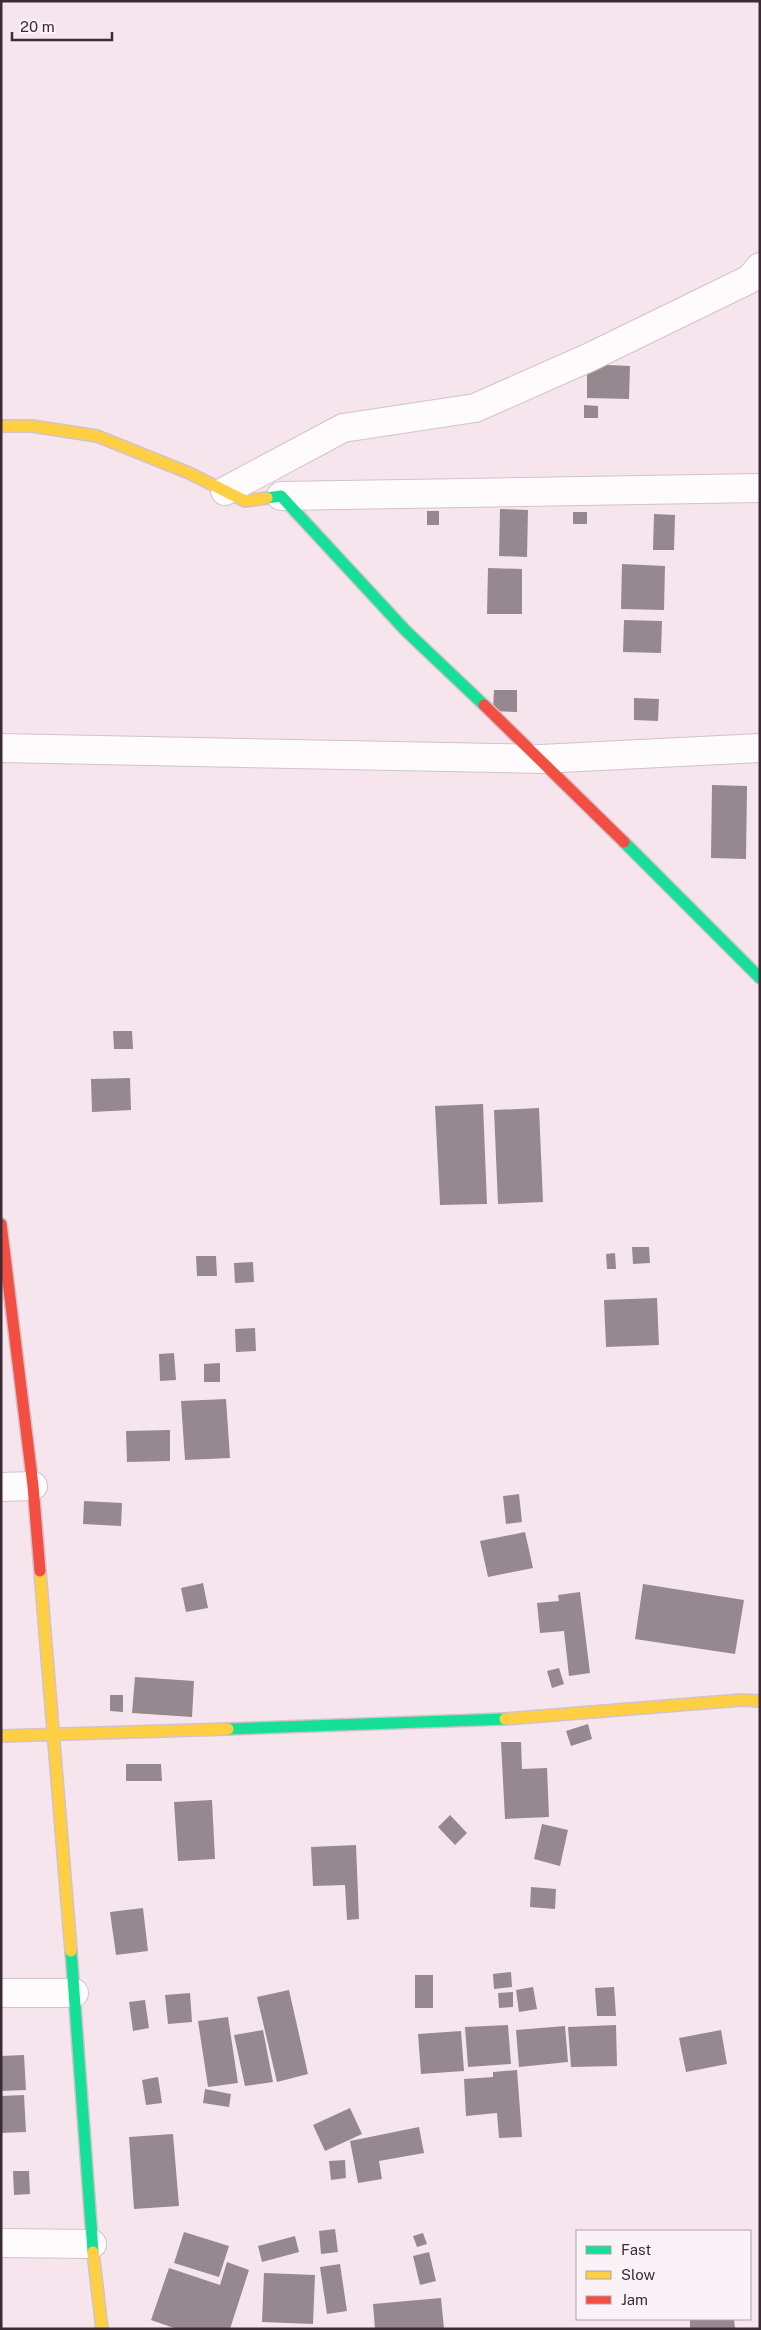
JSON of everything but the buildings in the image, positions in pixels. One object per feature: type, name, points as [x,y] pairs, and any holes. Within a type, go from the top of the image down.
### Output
[{"type":"street","points":[[225,491],[343,428],[475,408],[588,358],[750,280],[760,267]]},
{"type":"street","points":[[1,426],[32,426],[97,436],[190,473],[245,501],[281,496],[760,488]]},
{"type":"street","points":[[281,496],[406,631],[541,759],[760,978]]},
{"type":"street","points":[[1,748],[541,759],[760,748]]},
{"type":"street","points":[[1,1224],[4,1267],[33,1486],[55,1736],[92,2244],[102,2329]]},
{"type":"street","points":[[1,1487],[33,1486]]},
{"type":"street","points":[[1,1736],[55,1736],[496,1720],[741,1700],[760,1701]]},
{"type":"street","points":[[1,1994],[74,1993]]},
{"type":"street","points":[[1,2243],[92,2244]]},
{"type":"traffic: fast","points":[[267,498],[281,496],[406,631],[484,705]]},
{"type":"traffic: fast","points":[[624,842],[760,978]]},
{"type":"traffic: fast","points":[[228,1729],[505,1719]]},
{"type":"traffic: fast","points":[[71,1951],[93,2252]]},
{"type":"traffic: slow","points":[[1,426],[32,426],[97,436],[189,473],[245,501],[267,498]]},
{"type":"traffic: slow","points":[[40,1571],[71,1951]]},
{"type":"traffic: slow","points":[[505,1719],[741,1700],[760,1701]]},
{"type":"traffic: slow","points":[[1,1736],[228,1729]]},
{"type":"traffic: slow","points":[[93,2252],[102,2329]]},
{"type":"traffic: jam","points":[[484,705],[624,842]]},
{"type":"traffic: jam","points":[[1,1224],[33,1486],[40,1571]]}]
